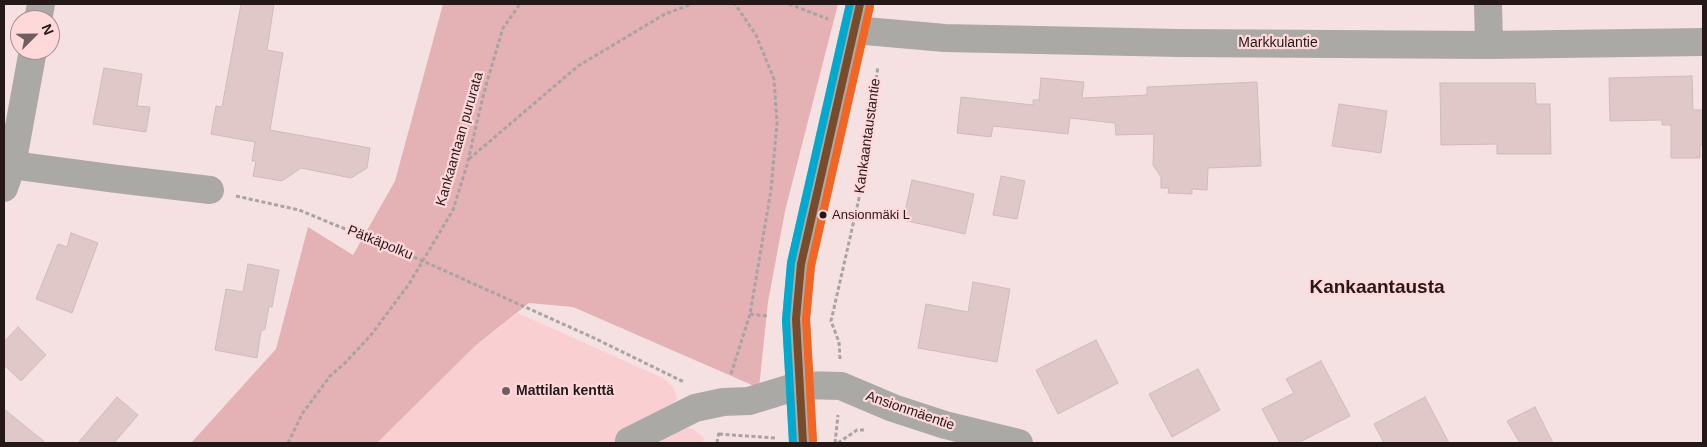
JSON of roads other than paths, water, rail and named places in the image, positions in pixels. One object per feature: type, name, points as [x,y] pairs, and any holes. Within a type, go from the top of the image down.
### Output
[{"type":"street","points":[[803,442],[796,319],[801,264],[860,4]]},
{"type":"street","points":[[1488,4],[1489,45]]},
{"type":"street","name":"Markkulantie","points":[[854,30],[954,38],[1189,43],[1489,45],[1703,42]]},
{"type":"street","points":[[31,60],[8,176],[117,180],[210,190]]},
{"type":"street","points":[[629,441],[695,408],[723,402],[749,401],[801,384]]},
{"type":"street","name":"Ansionmäentie","points":[[801,384],[841,386],[893,408],[945,425],[1019,443]]},
{"type":"place","name":"Ansionmäki L","points":[[823,215]]},
{"type":"place","name":"Mattilan kenttä","points":[[506,391]]},
{"type":"district","name":"Kankaantausta","points":[[1377,288]]}]
